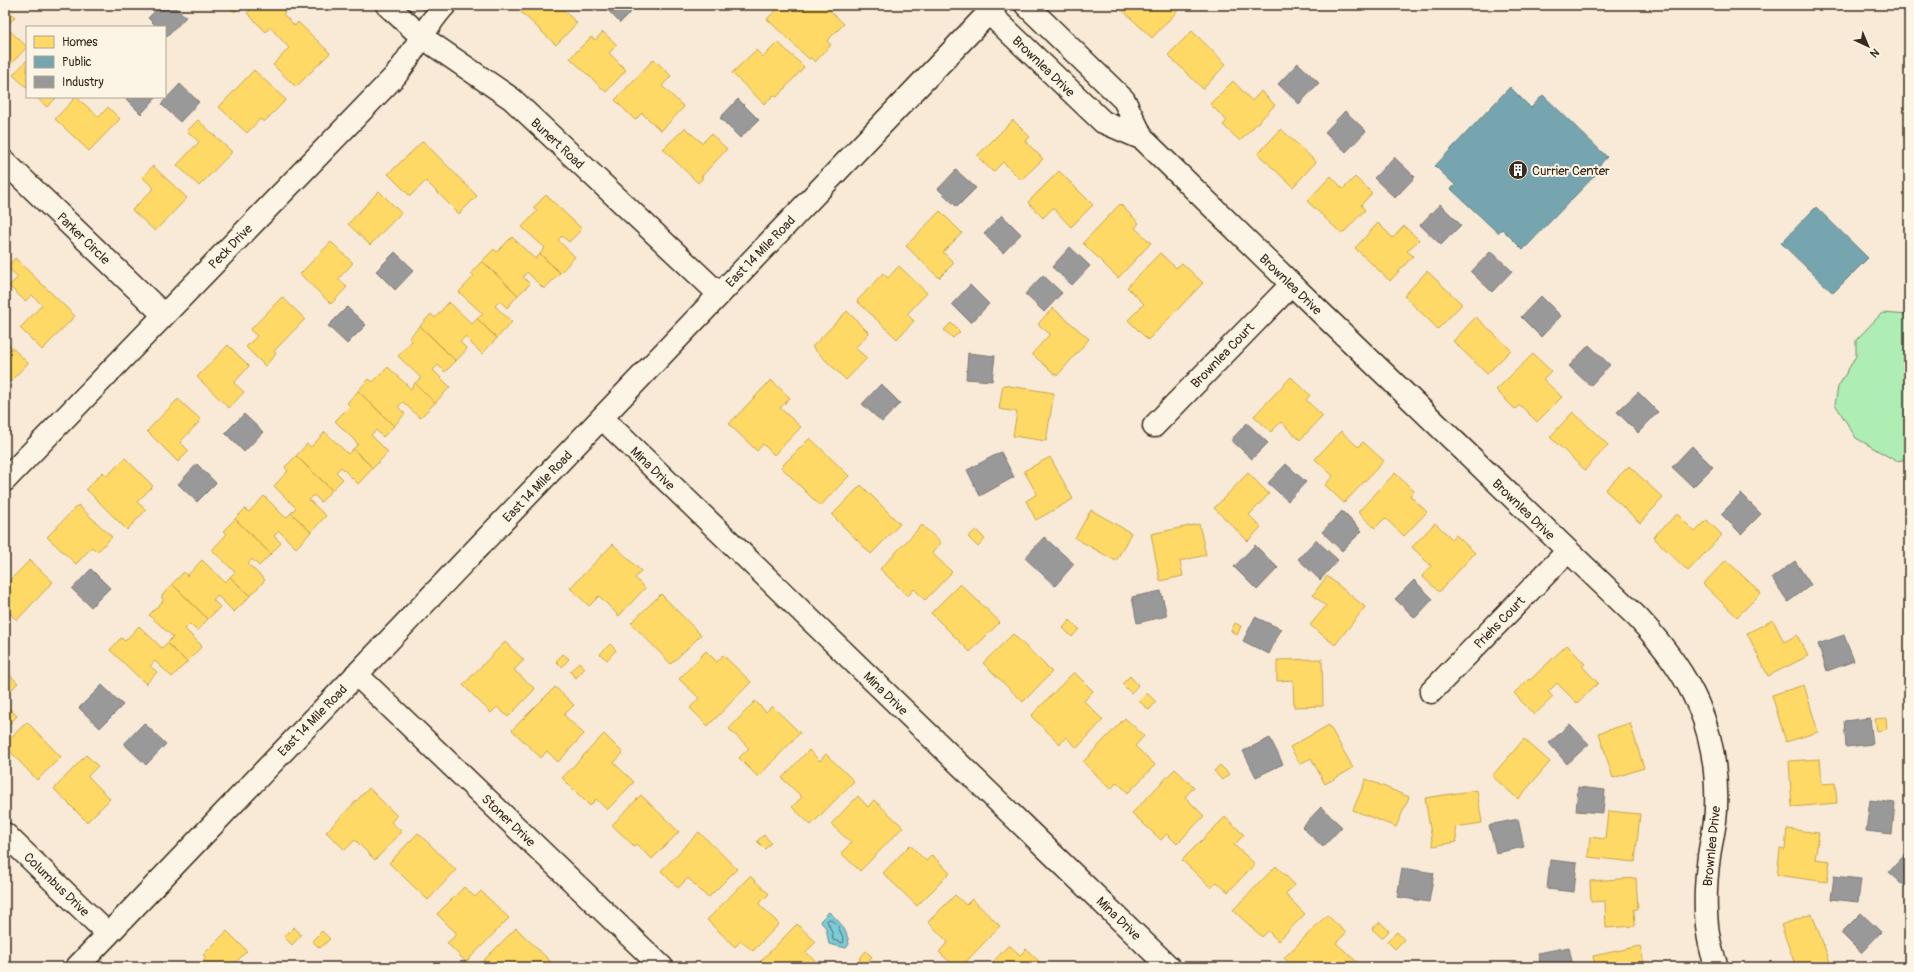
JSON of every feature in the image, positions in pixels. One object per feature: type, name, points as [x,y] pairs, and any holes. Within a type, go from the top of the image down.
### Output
[{"type":"street","name":"Bunert Road","points":[[387,5],[422,37],[512,99],[719,294]]},
{"type":"street","name":"Peck Drive","points":[[5,480],[396,75],[410,58],[435,15],[445,5]]},
{"type":"street","name":"Brownlea Drive","points":[[1026,5],[1124,100],[1143,139],[1291,284],[1638,618],[1659,641],[1693,692],[1704,717],[1714,762],[1716,809],[1709,858],[1705,907],[1711,953],[1717,967]]},
{"type":"street","name":"Brownlea Drive","points":[[992,9],[1103,122],[1143,139]]},
{"type":"street","name":"East 14 Mile Road","points":[[77,967],[992,9]]},
{"type":"street","name":"Parker Circle","points":[[5,162],[164,315]]},
{"type":"street","name":"Brownlea Court","points":[[1154,426],[1291,284]]},
{"type":"street","name":"Mina Drive","points":[[602,418],[1170,967]]},
{"type":"street","name":"Priehs Court","points":[[1430,692],[1568,551]]},
{"type":"street","name":"Stoner Drive","points":[[356,674],[662,967]]},
{"type":"street","name":"Columbus Drive","points":[[5,834],[108,934]]},
{"type":"green space","points":[[1882,313],[1909,315],[1909,459],[1896,461],[1856,438],[1835,404],[1838,387],[1856,356],[1856,340]]},
{"type":"water","points":[[829,912],[839,922],[846,934],[849,944],[846,948],[829,944],[826,928],[820,921]]},
{"type":"building: Homes","points":[[227,5],[242,5],[235,12]]},
{"type":"building: Homes","points":[[255,5],[279,5],[285,11],[283,14],[295,26],[298,22],[330,53],[296,87],[273,65],[289,48],[270,27],[266,32],[247,13]]},
{"type":"building: Homes","points":[[527,5],[561,5],[559,6],[577,23],[556,45],[521,12]]},
{"type":"building: Homes","points":[[781,5],[824,5],[844,24],[827,41],[831,45],[815,62],[811,58],[809,59],[767,19]]},
{"type":"building: Homes","points":[[1117,5],[1183,5],[1152,38]]},
{"type":"building: Homes","points":[[5,7],[15,17],[6,27],[26,46],[26,48],[6,69]]},
{"type":"building: Homes","points":[[1192,31],[1226,64],[1203,89],[1168,55]]},
{"type":"building: Homes","points":[[603,32],[617,45],[609,53],[626,70],[606,92],[570,58],[591,37],[595,40]]},
{"type":"building: Homes","points":[[778,42],[804,67],[777,97],[774,95],[764,104],[732,73],[756,50],[763,57]]},
{"type":"building: Homes","points":[[654,59],[671,76],[662,86],[684,107],[661,131],[642,113],[635,120],[615,100]]},
{"type":"building: Homes","points":[[26,61],[26,87],[13,75]]},
{"type":"building: Homes","points":[[254,70],[286,100],[264,122],[260,119],[247,133],[219,107]]},
{"type":"building: Homes","points":[[1233,81],[1252,101],[1261,91],[1275,105],[1240,141],[1223,125],[1227,121],[1210,104]]},
{"type":"building: Homes","points":[[37,98],[56,98],[47,107]]},
{"type":"building: Homes","points":[[75,98],[77,98],[99,117],[108,107],[120,119],[89,151],[55,119]]},
{"type":"building: Homes","points":[[198,120],[232,152],[199,186],[177,165],[199,142],[187,131]]},
{"type":"building: Homes","points":[[1013,120],[1030,137],[1025,141],[1043,159],[1021,180],[1003,162],[993,172],[977,156]]},
{"type":"building: Homes","points":[[685,128],[702,143],[711,134],[727,149],[701,177],[703,178],[698,183],[663,149]]},
{"type":"building: Homes","points":[[1281,129],[1316,162],[1293,187],[1258,154]]},
{"type":"building: Homes","points":[[423,141],[477,196],[459,214],[426,181],[410,196],[388,174]]},
{"type":"building: Homes","points":[[153,166],[187,198],[155,231],[132,210],[154,188],[142,177]]},
{"type":"building: Homes","points":[[1059,171],[1093,205],[1071,227],[1053,208],[1043,218],[1028,202]]},
{"type":"building: Homes","points":[[1331,176],[1343,189],[1355,177],[1372,193],[1361,205],[1365,210],[1342,234],[1307,201]]},
{"type":"building: Homes","points":[[379,191],[401,213],[370,245],[348,224]]},
{"type":"building: Homes","points":[[546,195],[582,229],[569,242],[562,236],[558,240],[575,257],[560,273],[540,254],[545,248],[522,227],[537,211],[533,208]]},
{"type":"building: Homes","points":[[1120,204],[1139,223],[1135,228],[1151,243],[1118,278],[1083,243]]},
{"type":"building: Homes","points":[[940,211],[962,233],[943,252],[954,263],[939,278],[906,246]]},
{"type":"building: Homes","points":[[1378,223],[1393,238],[1404,226],[1419,240],[1407,251],[1413,256],[1390,281],[1355,248]]},
{"type":"building: Homes","points":[[512,237],[535,259],[540,254],[560,273],[544,289],[527,272],[523,277],[530,284],[518,295],[482,261],[494,249],[497,252]]},
{"type":"building: Homes","points":[[331,242],[353,263],[338,279],[347,287],[331,304],[300,274]]},
{"type":"building: Homes","points":[[1160,253],[1176,268],[1182,263],[1203,283],[1148,340],[1128,320],[1144,304],[1127,287]]},
{"type":"building: Homes","points":[[15,258],[75,316],[42,350],[20,328],[42,305],[32,295],[25,301],[9,286],[18,277],[7,267]]},
{"type":"building: Homes","points":[[482,261],[518,295],[507,308],[500,301],[495,306],[512,322],[497,338],[477,319],[483,314],[459,292],[474,276],[471,273]]},
{"type":"building: Homes","points":[[899,266],[927,293],[907,314],[914,321],[897,339],[857,301],[883,273],[888,278]]},
{"type":"building: Homes","points":[[1427,271],[1462,304],[1438,329],[1404,296]]},
{"type":"building: Homes","points":[[282,297],[305,319],[274,351],[276,354],[265,366],[246,347],[257,336],[250,330]]},
{"type":"building: Homes","points":[[449,302],[472,324],[477,319],[497,338],[482,354],[465,337],[460,342],[467,349],[456,361],[420,326],[431,314],[435,318]]},
{"type":"building: Homes","points":[[1053,308],[1089,339],[1057,376],[1032,354],[1050,334],[1038,324]]},
{"type":"building: Homes","points":[[847,311],[869,333],[855,348],[867,358],[846,380],[812,347]]},
{"type":"building: Homes","points":[[1476,317],[1511,350],[1487,374],[1453,341]]},
{"type":"building: Homes","points":[[951,323],[960,332],[953,338],[944,330]]},
{"type":"building: Homes","points":[[420,326],[456,361],[445,372],[438,365],[433,370],[450,387],[435,403],[415,383],[421,378],[398,356],[412,341],[409,338]]},
{"type":"building: Homes","points":[[5,341],[28,363],[5,387]]},
{"type":"building: Homes","points":[[228,345],[249,366],[234,383],[244,392],[229,408],[197,377]]},
{"type":"building: Homes","points":[[1533,354],[1551,371],[1543,379],[1562,397],[1537,422],[1520,405],[1515,409],[1496,390]]},
{"type":"building: Homes","points":[[388,367],[411,389],[415,383],[435,403],[420,418],[403,402],[398,407],[405,414],[394,426],[358,391],[369,379],[373,382]]},
{"type":"building: Homes","points":[[1291,377],[1310,395],[1306,400],[1323,416],[1300,440],[1281,422],[1271,432],[1254,416]]},
{"type":"building: Homes","points":[[771,380],[790,398],[780,408],[801,427],[774,455],[763,444],[757,451],[729,424]]},
{"type":"building: Homes","points":[[1003,385],[1054,393],[1046,441],[1013,436],[1017,412],[999,409]]},
{"type":"building: Homes","points":[[358,391],[394,426],[383,437],[376,430],[371,435],[388,452],[373,468],[353,449],[358,444],[335,421],[350,406],[347,403]]},
{"type":"building: Homes","points":[[178,399],[201,420],[180,442],[189,451],[178,462],[147,431]]},
{"type":"building: Homes","points":[[1573,412],[1608,445],[1585,470],[1550,437]]},
{"type":"building: Homes","points":[[1341,431],[1358,447],[1363,442],[1384,461],[1344,503],[1325,485],[1333,476],[1315,459]]},
{"type":"building: Homes","points":[[325,432],[348,454],[353,449],[373,468],[358,484],[341,467],[336,472],[343,479],[332,490],[296,456],[307,444],[311,447]]},
{"type":"building: Homes","points":[[810,438],[849,476],[820,506],[781,467]]},
{"type":"building: Homes","points":[[296,456],[332,490],[321,502],[314,495],[309,500],[326,516],[311,532],[291,513],[296,508],[274,486],[288,471],[285,467]]},
{"type":"building: Homes","points":[[1050,457],[1073,499],[1036,520],[1026,501],[1037,494],[1024,471]]},
{"type":"building: Homes","points":[[125,458],[153,486],[137,502],[146,510],[127,530],[86,489],[103,472],[107,476]]},
{"type":"building: Homes","points":[[1629,466],[1663,498],[1640,523],[1605,490]]},
{"type":"building: Homes","points":[[1248,473],[1269,494],[1249,515],[1261,527],[1248,541],[1214,508]]},
{"type":"building: Homes","points":[[1395,473],[1414,491],[1410,496],[1427,512],[1404,536],[1385,518],[1375,528],[1358,512]]},
{"type":"building: Homes","points":[[861,485],[900,524],[871,554],[832,515]]},
{"type":"building: Homes","points":[[264,496],[286,518],[291,513],[311,532],[296,548],[279,531],[274,536],[281,543],[271,554],[235,519],[245,509],[249,512]]},
{"type":"building: Homes","points":[[78,505],[112,537],[97,552],[92,547],[76,564],[47,537]]},
{"type":"building: Homes","points":[[1091,510],[1131,533],[1116,561],[1075,538]]},
{"type":"building: Homes","points":[[1677,514],[1695,532],[1707,520],[1722,535],[1688,571],[1653,537]]},
{"type":"building: Homes","points":[[235,519],[271,554],[259,566],[252,559],[248,564],[265,580],[250,596],[230,577],[235,572],[212,550],[227,534],[223,531]]},
{"type":"building: Homes","points":[[1435,523],[1452,539],[1456,535],[1475,553],[1439,592],[1422,576],[1431,566],[1412,547]]},
{"type":"building: Homes","points":[[1199,524],[1206,555],[1180,561],[1183,576],[1160,581],[1151,534]]},
{"type":"building: Homes","points":[[922,525],[941,543],[932,553],[952,572],[925,600],[914,589],[908,596],[880,569]]},
{"type":"building: Homes","points":[[976,530],[985,539],[978,547],[968,537]]},
{"type":"building: Homes","points":[[613,544],[641,571],[635,578],[645,588],[619,616],[599,596],[589,606],[570,588]]},
{"type":"building: Homes","points":[[30,560],[53,582],[17,620],[5,609],[5,580],[8,582]]},
{"type":"building: Homes","points":[[202,560],[225,582],[230,577],[250,596],[234,612],[217,595],[213,600],[220,607],[208,619],[172,584],[184,572],[187,576]]},
{"type":"building: Homes","points":[[1726,560],[1761,593],[1737,617],[1703,584]]},
{"type":"building: Homes","points":[[1327,576],[1365,607],[1335,645],[1310,625],[1326,606],[1313,595]]},
{"type":"building: Homes","points":[[172,584],[208,619],[197,631],[190,624],[185,629],[202,646],[187,662],[167,643],[173,637],[149,615],[164,600],[161,597]]},
{"type":"building: Homes","points":[[960,584],[1000,622],[970,652],[931,613]]},
{"type":"building: Homes","points":[[661,594],[701,635],[671,664],[631,623]]},
{"type":"building: Homes","points":[[1070,620],[1079,629],[1072,637],[1063,628]]},
{"type":"building: Homes","points":[[1773,620],[1784,642],[1797,635],[1808,656],[1768,676],[1747,633]]},
{"type":"building: Homes","points":[[1235,623],[1241,626],[1237,635],[1231,631]]},
{"type":"building: Homes","points":[[139,626],[162,648],[167,643],[187,662],[172,677],[155,661],[150,666],[157,672],[146,684],[110,650],[121,638],[125,641]]},
{"type":"building: Homes","points":[[1013,634],[1052,672],[1023,702],[983,663]]},
{"type":"building: Homes","points":[[505,642],[524,660],[514,670],[535,689],[508,717],[497,707],[491,713],[463,685]]},
{"type":"building: Homes","points":[[610,644],[616,650],[607,660],[600,654]]},
{"type":"building: Homes","points":[[1567,645],[1585,664],[1582,666],[1598,683],[1577,703],[1557,683],[1548,692],[1553,697],[1534,715],[1514,693]]},
{"type":"building: Homes","points":[[706,651],[717,662],[723,655],[751,682],[708,726],[690,708],[699,698],[679,679]]},
{"type":"building: Homes","points":[[563,654],[569,659],[562,667],[556,661]]},
{"type":"building: Homes","points":[[1322,659],[1323,706],[1294,707],[1293,680],[1277,681],[1277,660]]},
{"type":"building: Homes","points":[[579,662],[585,668],[576,678],[570,672]]},
{"type":"building: Homes","points":[[5,671],[18,683],[5,696]]},
{"type":"building: Homes","points":[[1074,672],[1093,691],[1084,701],[1103,720],[1077,748],[1066,737],[1060,744],[1031,716]]},
{"type":"building: Homes","points":[[1130,676],[1138,685],[1131,693],[1122,684]]},
{"type":"building: Homes","points":[[1804,685],[1818,732],[1786,742],[1772,695]]},
{"type":"building: Homes","points":[[555,687],[574,705],[564,715],[584,734],[558,762],[547,751],[541,758],[512,730]]},
{"type":"building: Homes","points":[[1147,693],[1156,702],[1149,710],[1139,701]]},
{"type":"building: Homes","points":[[755,701],[766,712],[772,706],[800,733],[758,777],[739,758],[749,748],[729,729]]},
{"type":"building: Homes","points":[[5,704],[17,716],[5,729]]},
{"type":"building: Homes","points":[[1125,718],[1144,736],[1135,746],[1155,765],[1128,793],[1117,782],[1111,789],[1083,762]]},
{"type":"building: Homes","points":[[1886,718],[1887,729],[1877,731],[1875,719]]},
{"type":"building: Homes","points":[[27,722],[61,757],[37,780],[5,746],[5,743]]},
{"type":"building: Homes","points":[[1630,723],[1644,768],[1613,778],[1599,733]]},
{"type":"building: Homes","points":[[1329,725],[1353,768],[1325,784],[1311,758],[1300,764],[1290,747]]},
{"type":"building: Homes","points":[[604,734],[623,753],[614,763],[634,782],[607,810],[596,799],[590,806],[562,778]]},
{"type":"building: Homes","points":[[1524,739],[1550,762],[1518,799],[1492,776]]},
{"type":"building: Homes","points":[[809,750],[820,761],[826,754],[854,781],[811,825],[792,807],[802,797],[782,778]]},
{"type":"building: Homes","points":[[86,755],[98,766],[88,776],[110,799],[87,822],[54,789]]},
{"type":"building: Homes","points":[[1820,759],[1822,784],[1835,783],[1837,803],[1792,807],[1789,761]]},
{"type":"building: Homes","points":[[1220,765],[1229,774],[1222,780],[1214,771]]},
{"type":"building: Homes","points":[[1175,769],[1194,787],[1185,797],[1204,816],[1177,844],[1167,834],[1161,840],[1132,813]]},
{"type":"building: Homes","points":[[1366,779],[1409,797],[1396,827],[1353,810]]},
{"type":"building: Homes","points":[[369,788],[397,816],[391,822],[402,832],[375,860],[355,840],[345,850],[326,832]]},
{"type":"building: Homes","points":[[1477,790],[1482,823],[1455,827],[1457,842],[1433,846],[1425,798]]},
{"type":"building: Homes","points":[[641,795],[679,832],[652,859],[636,844],[634,846],[612,825]]},
{"type":"building: Homes","points":[[858,796],[868,807],[874,800],[903,827],[860,871],[841,853],[851,843],[831,824]]},
{"type":"building: Homes","points":[[1608,811],[1640,814],[1635,862],[1588,857],[1590,837],[1605,839]]},
{"type":"building: Homes","points":[[1225,817],[1244,835],[1234,845],[1255,864],[1228,892],[1217,882],[1211,888],[1182,860]]},
{"type":"building: Homes","points":[[1787,829],[1819,833],[1815,859],[1830,861],[1827,882],[1777,875],[1780,849],[1785,850]]},
{"type":"building: Homes","points":[[699,832],[737,869],[708,898],[688,878],[678,888],[661,871]]},
{"type":"building: Homes","points":[[418,833],[456,870],[428,900],[389,863]]},
{"type":"building: Homes","points":[[764,835],[771,843],[765,849],[757,841]]},
{"type":"building: Homes","points":[[910,845],[926,861],[932,855],[950,873],[917,906],[883,873]]},
{"type":"building: Homes","points":[[1276,866],[1295,885],[1285,894],[1305,914],[1278,941],[1268,931],[1262,937],[1233,910]]},
{"type":"building: Homes","points":[[750,876],[769,894],[759,904],[779,924],[753,951],[741,941],[735,947],[707,920]]},
{"type":"building: Homes","points":[[1636,878],[1638,909],[1634,909],[1635,926],[1606,928],[1605,901],[1591,902],[1590,881]]},
{"type":"building: Homes","points":[[464,887],[475,897],[481,891],[509,918],[466,962],[447,943],[457,934],[437,914]]},
{"type":"building: Homes","points":[[955,895],[966,905],[972,899],[1000,926],[961,967],[955,967],[939,952],[948,942],[928,922]]},
{"type":"building: Homes","points":[[1812,914],[1830,962],[1817,967],[1796,967],[1781,925]]},
{"type":"building: Homes","points":[[1327,915],[1346,933],[1336,943],[1357,962],[1352,967],[1293,967],[1284,958]]},
{"type":"building: Homes","points":[[1380,922],[1389,931],[1382,938],[1372,929]]},
{"type":"building: Homes","points":[[797,924],[816,942],[806,952],[822,967],[755,967]]},
{"type":"building: Homes","points":[[294,927],[301,935],[292,945],[284,937]]},
{"type":"building: Homes","points":[[516,928],[554,965],[552,967],[485,967],[481,963]]},
{"type":"building: Homes","points":[[227,931],[247,951],[236,962],[241,967],[197,967],[206,958],[203,955]]},
{"type":"building: Homes","points":[[322,931],[330,939],[320,948],[312,941]]},
{"type":"building: Homes","points":[[1397,932],[1404,940],[1395,949],[1387,941]]},
{"type":"building: Homes","points":[[1009,945],[1020,955],[1026,949],[1045,967],[988,967]]},
{"type":"building: Homes","points":[[1640,946],[1645,967],[1595,967],[1593,956]]},
{"type":"building: Homes","points":[[866,951],[872,957],[864,965],[859,959]]},
{"type":"building: Public","name":"Currier Center","points":[[1510,87],[1531,108],[1543,95],[1607,157],[1596,169],[1598,172],[1523,250],[1502,229],[1498,233],[1451,189],[1455,185],[1435,166]]},
{"type":"building: Public","points":[[1816,207],[1868,258],[1833,293],[1781,243]]},
{"type":"building: Industry","points":[[161,5],[173,5],[186,17],[167,37],[166,26],[156,26],[148,18]]},
{"type":"building: Industry","points":[[603,5],[638,5],[620,23]]},
{"type":"building: Industry","points":[[1298,63],[1319,83],[1299,104],[1278,84]]},
{"type":"building: Industry","points":[[180,84],[199,102],[180,122],[161,104]]},
{"type":"building: Industry","points":[[125,98],[156,98],[141,114]]},
{"type":"building: Industry","points":[[738,99],[759,120],[740,138],[720,118]]},
{"type":"building: Industry","points":[[1345,111],[1366,131],[1346,152],[1325,132]]},
{"type":"building: Industry","points":[[1394,157],[1415,177],[1395,198],[1374,178]]},
{"type":"building: Industry","points":[[956,170],[976,188],[957,207],[938,189]]},
{"type":"building: Industry","points":[[1440,204],[1461,225],[1441,245],[1420,225]]},
{"type":"building: Industry","points":[[1002,215],[1021,234],[1003,253],[984,234]]},
{"type":"building: Industry","points":[[1070,247],[1090,266],[1072,285],[1052,267]]},
{"type":"building: Industry","points":[[1491,251],[1512,271],[1492,292],[1471,272]]},
{"type":"building: Industry","points":[[395,252],[414,270],[395,290],[376,271]]},
{"type":"building: Industry","points":[[1043,275],[1062,293],[1044,312],[1025,294]]},
{"type":"building: Industry","points":[[970,285],[989,304],[971,323],[952,304]]},
{"type":"building: Industry","points":[[1541,296],[1561,316],[1541,337],[1521,317]]},
{"type":"building: Industry","points":[[347,307],[366,325],[347,344],[328,326]]},
{"type":"building: Industry","points":[[1589,345],[1610,365],[1590,386],[1569,366]]},
{"type":"building: Industry","points":[[968,353],[995,356],[992,381],[966,379]]},
{"type":"building: Industry","points":[[881,384],[900,403],[882,422],[862,404]]},
{"type":"building: Industry","points":[[1638,392],[1658,412],[1638,433],[1617,412]]},
{"type":"building: Industry","points":[[244,414],[263,432],[244,452],[225,433]]},
{"type":"building: Industry","points":[[1247,423],[1268,443],[1252,459],[1231,440]]},
{"type":"building: Industry","points":[[1692,446],[1713,467],[1693,487],[1672,467]]},
{"type":"building: Industry","points":[[1001,452],[1014,477],[980,496],[967,470]]},
{"type":"building: Industry","points":[[197,464],[216,483],[197,502],[178,484]]},
{"type":"building: Industry","points":[[1286,464],[1306,482],[1288,501],[1268,483]]},
{"type":"building: Industry","points":[[1741,494],[1761,514],[1741,534],[1721,514]]},
{"type":"building: Industry","points":[[1342,511],[1362,531],[1342,551],[1322,532]]},
{"type":"building: Industry","points":[[1044,537],[1074,564],[1055,586],[1025,558]]},
{"type":"building: Industry","points":[[1316,540],[1338,560],[1320,580],[1298,559]]},
{"type":"building: Industry","points":[[1255,545],[1278,568],[1257,590],[1234,567]]},
{"type":"building: Industry","points":[[1795,561],[1811,585],[1788,602],[1772,578]]},
{"type":"building: Industry","points":[[91,569],[110,588],[91,607],[72,589]]},
{"type":"building: Industry","points":[[1414,580],[1433,599],[1415,618],[1395,599]]},
{"type":"building: Industry","points":[[1161,591],[1167,616],[1137,623],[1132,597]]},
{"type":"building: Industry","points":[[1255,617],[1281,629],[1269,654],[1243,641]]},
{"type":"building: Industry","points":[[1844,635],[1854,661],[1827,671],[1818,644]]},
{"type":"building: Industry","points":[[102,685],[123,705],[100,728],[79,708]]},
{"type":"building: Industry","points":[[1870,718],[1873,744],[1846,747],[1844,721]]},
{"type":"building: Industry","points":[[144,723],[166,744],[146,765],[124,744]]},
{"type":"building: Industry","points":[[1570,724],[1589,744],[1567,764],[1549,743]]},
{"type":"building: Industry","points":[[1270,738],[1283,764],[1256,777],[1243,751]]},
{"type":"building: Industry","points":[[1578,787],[1605,790],[1603,813],[1576,811]]},
{"type":"building: Industry","points":[[1870,800],[1895,803],[1892,834],[1866,831]]},
{"type":"building: Industry","points":[[1321,807],[1342,827],[1323,847],[1302,827]]},
{"type":"building: Industry","points":[[1518,819],[1524,847],[1496,853],[1489,825]]},
{"type":"building: Industry","points":[[1908,851],[1909,852],[1909,890],[1889,872]]},
{"type":"building: Industry","points":[[1550,860],[1577,863],[1574,892],[1547,889]]},
{"type":"building: Industry","points":[[1402,868],[1434,873],[1429,902],[1397,897]]},
{"type":"building: Industry","points":[[1834,876],[1861,879],[1858,902],[1831,899]]},
{"type":"building: Industry","points":[[1861,913],[1881,932],[1861,953],[1841,933]]},
{"type":"building: Industry","points":[[1569,947],[1573,967],[1541,967],[1538,953]]},
{"type":"building: Industry","points":[[1909,959],[1909,967],[1902,967]]},
{"type":"place","name":"Currier Center","points":[[1518,170]]}]
